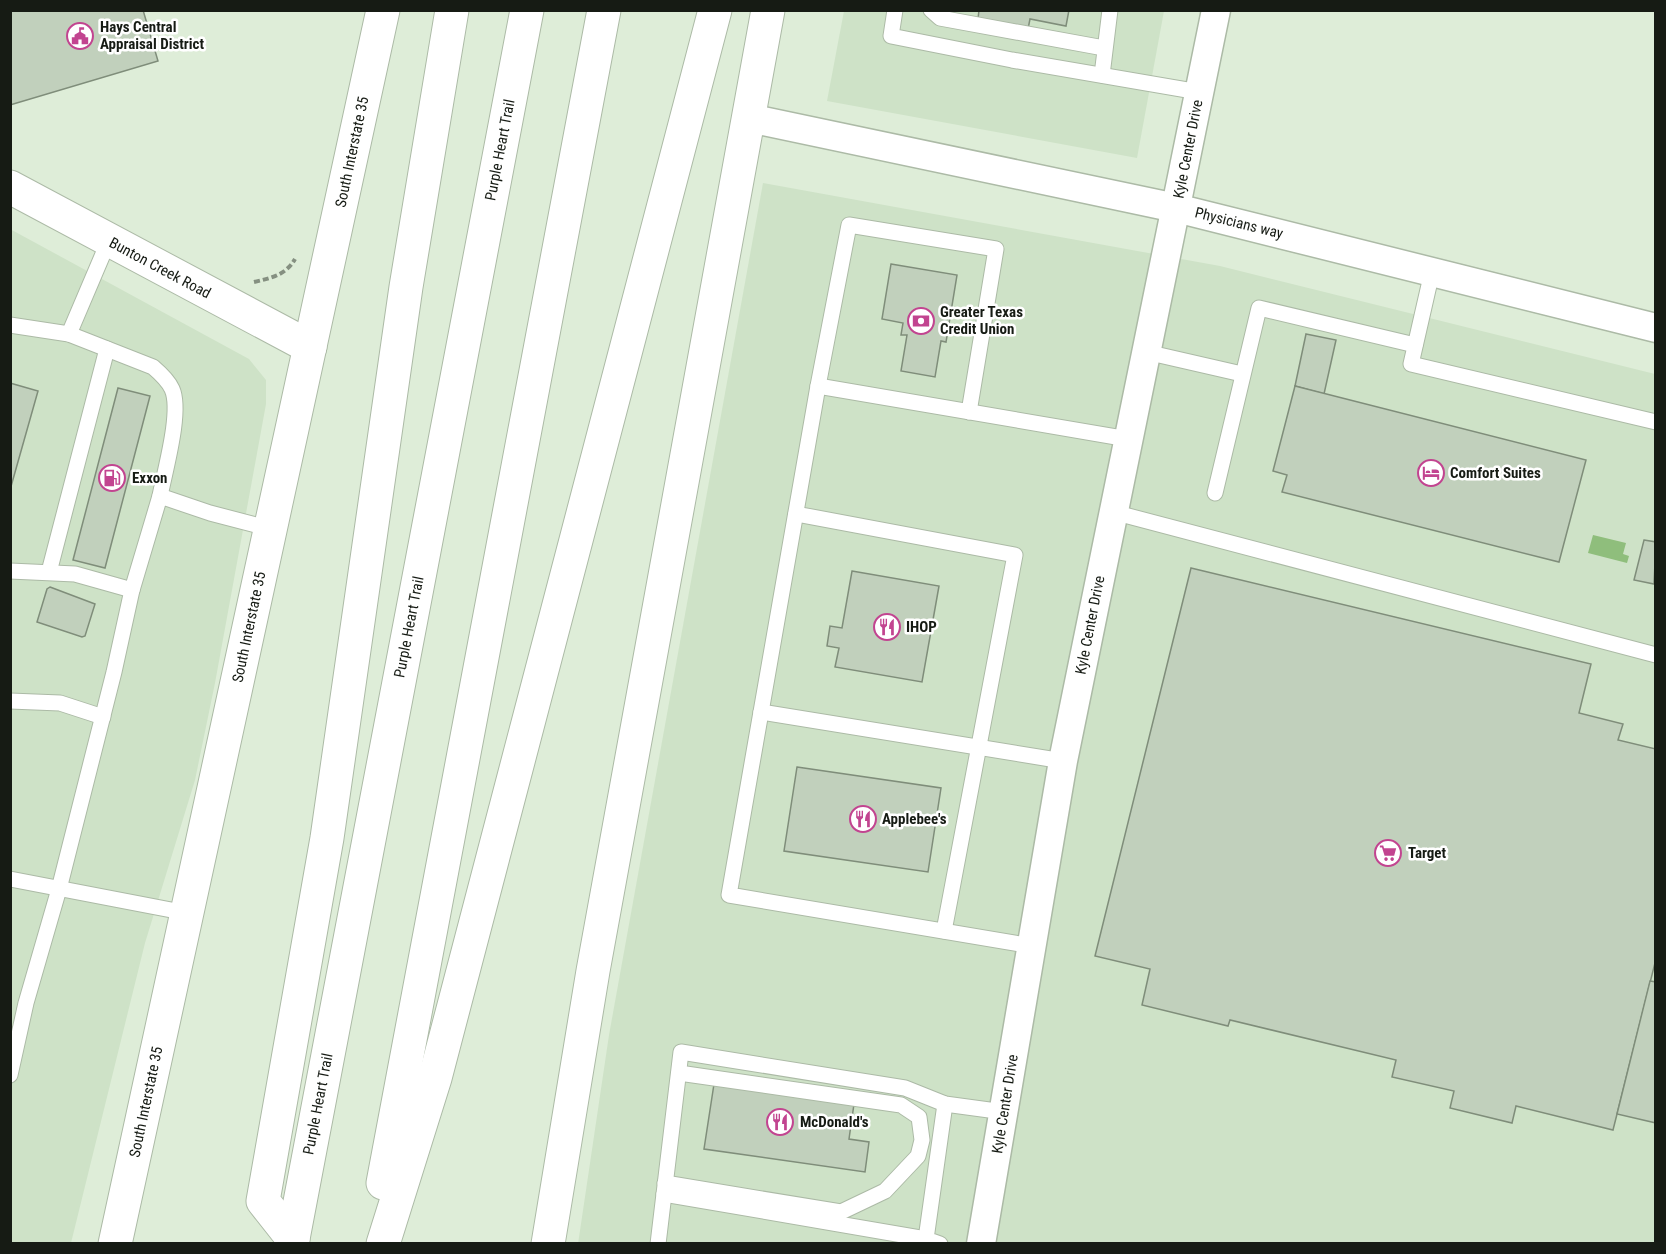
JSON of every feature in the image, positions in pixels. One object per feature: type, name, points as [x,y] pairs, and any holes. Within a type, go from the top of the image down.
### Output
[{"type":"main road","name":"South Interstate 35","points":[[115,1244],[383,10]]},
{"type":"main road","points":[[292,1241],[263,1201],[327,838],[406,286],[452,10]]},
{"type":"main road","name":"Purple Heart Trail","points":[[292,1241],[527,10]]},
{"type":"main road","points":[[372,1244],[604,10]]},
{"type":"main road","points":[[383,1244],[435,1078],[715,10]]},
{"type":"main road","points":[[548,1244],[592,977],[768,10]]},
{"type":"main road","name":"Bunton Creek Road","points":[[10,187],[310,347]]},
{"type":"street","name":"Kyle Center Drive","points":[[981,1244],[1063,761],[1216,10]]},
{"type":"street","name":"Physicians way","points":[[749,118],[1176,208],[1656,328]]},
{"type":"lane","points":[[895,10],[891,36],[1012,60],[1199,92]]},
{"type":"lane","points":[[931,10],[940,18],[1104,48]]},
{"type":"lane","points":[[1102,75],[1110,10]]},
{"type":"lane","points":[[969,412],[996,249],[849,225],[818,386],[729,895],[1032,946]]},
{"type":"lane","points":[[69,334],[109,240]]},
{"type":"lane","points":[[1432,272],[1411,364],[1656,422]]},
{"type":"lane","points":[[1215,493],[1259,308],[1415,345]]},
{"type":"lane","points":[[10,325],[69,334],[153,367],[171,388],[175,401],[175,415],[160,496],[132,590],[103,717],[59,889],[26,1004],[10,1075]]},
{"type":"lane","points":[[49,572],[107,349]]},
{"type":"lane","points":[[1146,352],[1242,374]]},
{"type":"lane","points":[[818,386],[1128,439]]},
{"type":"lane","points":[[160,496],[210,513],[271,529]]},
{"type":"lane","points":[[1113,512],[1656,655]]},
{"type":"lane","points":[[796,514],[1015,555],[944,931]]},
{"type":"lane","points":[[10,571],[75,574],[132,590]]},
{"type":"lane","points":[[10,701],[60,703],[103,717]]},
{"type":"lane","points":[[761,712],[1063,761]]},
{"type":"lane","points":[[10,879],[187,913]]},
{"type":"lane","points":[[658,1244],[681,1052],[904,1088],[945,1104],[1004,1112]]},
{"type":"lane","points":[[664,1189],[841,1212],[885,1191],[918,1156],[922,1140],[919,1117],[901,1105],[679,1073]]},
{"type":"lane","points":[[664,1189],[933,1241],[945,1104]]},
{"type":"path","points":[[253,282],[274,278],[286,271],[294,261],[297,250]]},
{"type":"shaded area","points":[[844,11],[1164,11],[1137,158],[827,101]]},
{"type":"shaded area","points":[[763,183],[1220,266],[1655,374],[1655,1243],[578,1244],[609,1035]]},
{"type":"shaded area","points":[[10,229],[249,359],[266,380],[266,404],[195,780],[145,943],[71,1243],[11,1243]]},
{"type":"shaded area","points":[[1593,535],[1626,543],[1623,554],[1629,556],[1627,563],[1588,553]]},
{"type":"building","name":"Hays Central Appraisal District","points":[[10,10],[143,10],[158,61],[10,105]]},
{"type":"building","points":[[979,10],[1069,10],[1066,26],[1030,19],[1028,29],[978,19]]},
{"type":"building","name":"Greater Texas Credit Union","points":[[891,264],[957,275],[946,342],[941,341],[935,377],[901,371],[907,335],[901,335],[903,323],[882,319]]},
{"type":"building","points":[[1306,334],[1336,340],[1324,394],[1295,386]]},
{"type":"building","points":[[10,383],[38,391],[10,490]]},
{"type":"building","name":"Comfort Suites","points":[[1295,386],[1586,460],[1559,562],[1282,492],[1287,475],[1273,471]]},
{"type":"building","name":"Exxon","points":[[118,388],[150,396],[105,568],[73,560]]},
{"type":"building","points":[[1644,540],[1656,542],[1654,584],[1634,580]]},
{"type":"building","name":"Target","points":[[1191,568],[1591,664],[1579,713],[1623,724],[1618,740],[1656,749],[1656,959],[1613,1130],[1516,1106],[1512,1123],[1450,1108],[1454,1091],[1392,1077],[1396,1060],[1230,1020],[1228,1026],[1142,1005],[1150,969],[1095,956]]},
{"type":"building","name":"IHOP","points":[[852,571],[939,586],[922,682],[835,667],[839,648],[827,646],[830,626],[842,628]]},
{"type":"building","points":[[50,587],[95,604],[85,636],[37,622],[47,589]]},
{"type":"building","name":"Applebee's","points":[[797,767],[941,788],[928,872],[784,851]]},
{"type":"building","points":[[1650,981],[1656,982],[1656,1123],[1617,1114]]},
{"type":"building","name":"McDonald's","points":[[714,1084],[854,1104],[849,1139],[869,1142],[865,1172],[704,1149]]},
{"type":"place","name":"Hays Central Appraisal District","points":[[80,36]]},
{"type":"place","name":"Greater Texas Credit Union","points":[[921,321]]},
{"type":"place","name":"Comfort Suites","points":[[1431,473]]},
{"type":"place","name":"Exxon","points":[[112,478]]},
{"type":"place","name":"IHOP","points":[[887,627]]},
{"type":"place","name":"Applebee's","points":[[863,819]]},
{"type":"place","name":"Target","points":[[1388,853]]},
{"type":"place","name":"McDonald's","points":[[780,1122]]}]
